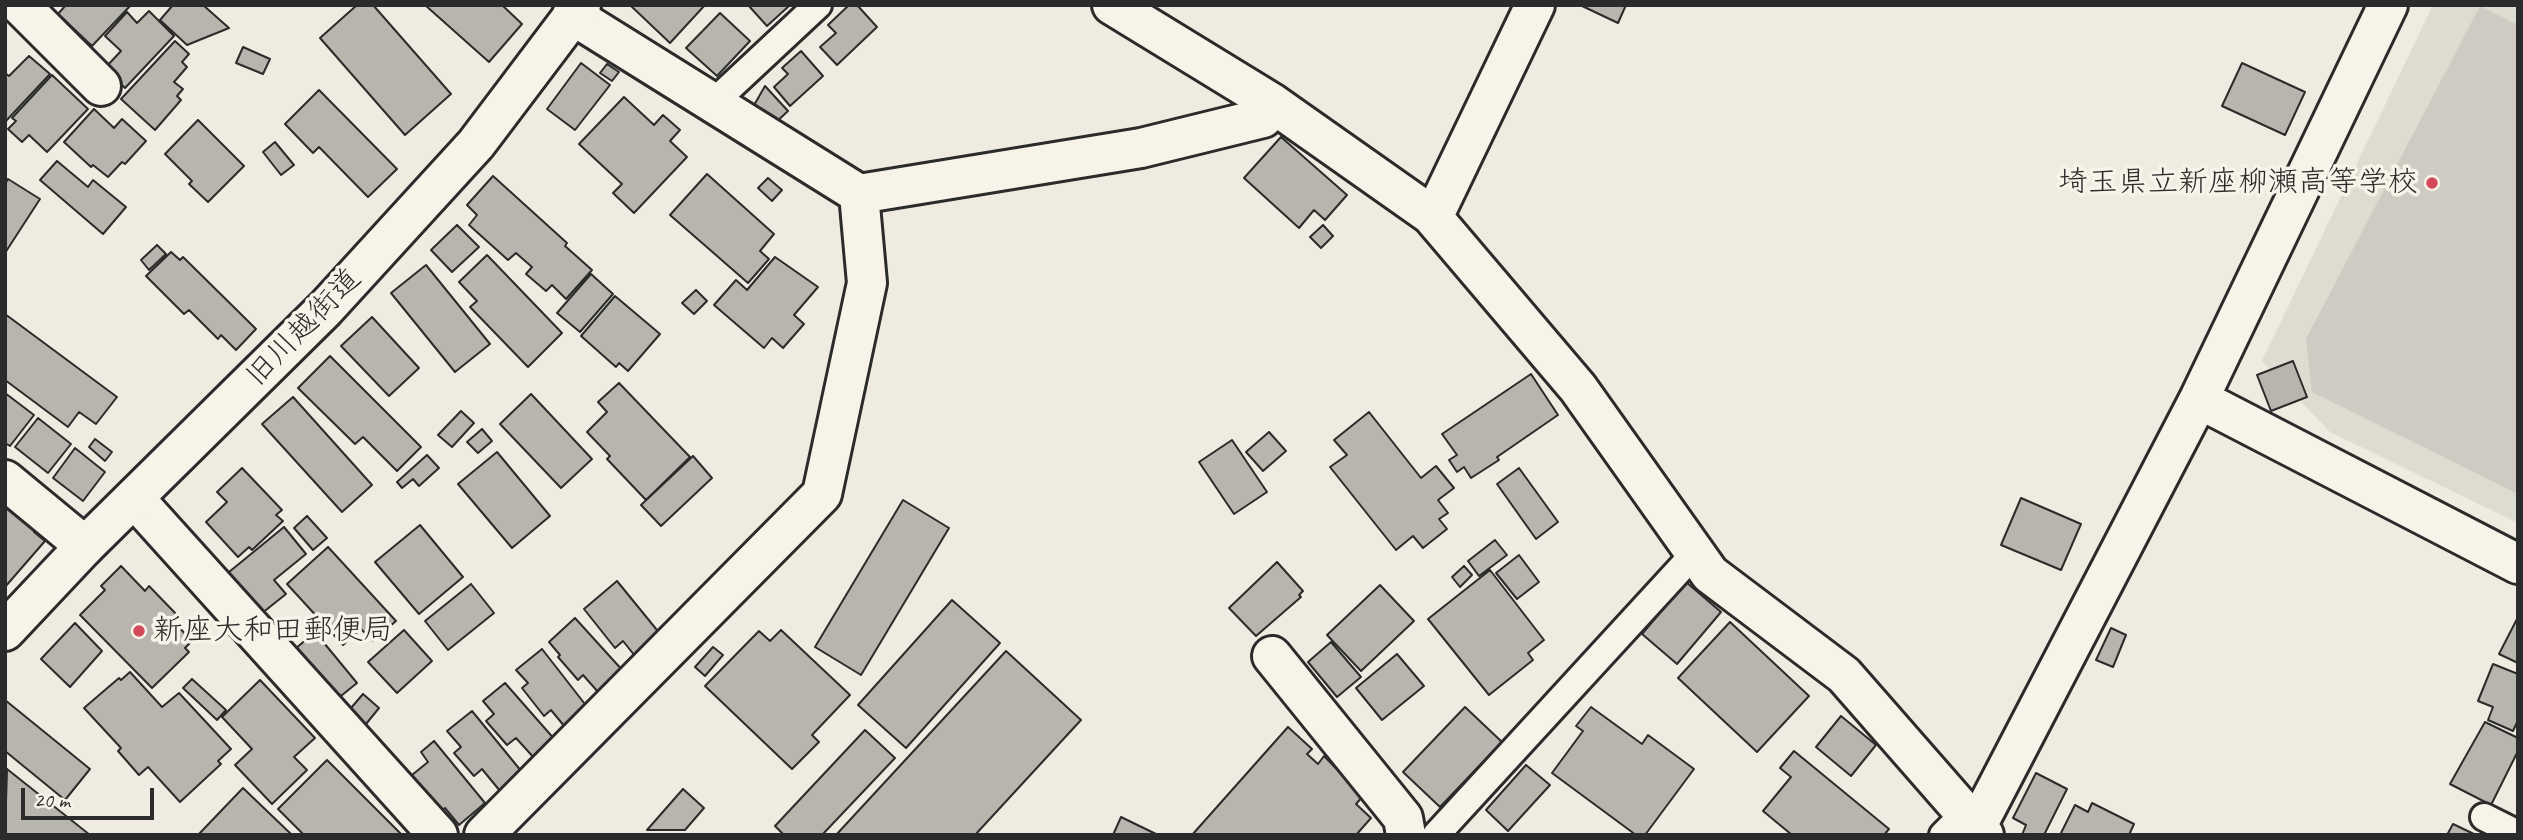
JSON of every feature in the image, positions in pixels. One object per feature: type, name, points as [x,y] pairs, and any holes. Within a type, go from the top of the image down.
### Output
[{"type":"street","points":[[20,5],[101,86]]},
{"type":"street","points":[[1112,5],[1272,103],[1431,215],[1578,388],[1710,573],[1844,675],[1967,827],[2199,399],[2388,5]]},
{"type":"street","points":[[1431,215],[1438,207],[1535,5]]},
{"type":"street","points":[[577,10],[713,103],[859,194],[1141,148],[1264,118],[1272,103]]},
{"type":"street","name":"旧川越街道","points":[[5,631],[85,545],[325,309],[476,144],[577,10]]},
{"type":"street","points":[[484,835],[822,494],[867,283],[859,194]]},
{"type":"street","points":[[2199,399],[2518,564]]},
{"type":"street","points":[[5,480],[85,545]]},
{"type":"street","points":[[134,498],[438,835]]},
{"type":"street","points":[[1272,656],[1403,818],[1406,835]]},
{"type":"lane","points":[[713,103],[818,5]]},
{"type":"lane","points":[[1436,835],[1694,554]]},
{"type":"lane","points":[[2484,817],[2518,834]]},
{"type":"shaded area","name":"埼玉県立新座柳瀬高等学校","points":[[2433,5],[2518,5],[2518,523],[2330,432],[2262,361]]},
{"type":"shaded area","name":"埼玉県立新座柳瀬高等学校","points":[[2480,6],[2518,25],[2518,494],[2312,392],[2306,339]]},
{"type":"building","points":[[66,5],[131,5],[92,46],[58,14]]},
{"type":"building","points":[[173,5],[203,5],[229,28],[187,45],[160,20]]},
{"type":"building","points":[[357,5],[373,5],[451,94],[405,135],[320,38]]},
{"type":"building","points":[[425,5],[502,5],[522,24],[489,62]]},
{"type":"building","points":[[630,5],[705,5],[670,43]]},
{"type":"building","points":[[748,5],[790,5],[767,26]]},
{"type":"building","points":[[849,5],[857,5],[877,27],[837,65],[820,47],[836,33],[828,25]]},
{"type":"building","points":[[1580,5],[1626,5],[1618,23]]},
{"type":"building","points":[[149,11],[174,36],[125,88],[105,68],[121,51],[105,36],[127,12],[137,23]]},
{"type":"building","points":[[720,13],[750,41],[717,76],[686,48]]},
{"type":"building","points":[[175,41],[189,54],[182,62],[187,67],[174,82],[183,89],[177,96],[181,100],[155,130],[121,99]]},
{"type":"building","points":[[243,47],[270,59],[263,74],[236,63]]},
{"type":"building","points":[[801,51],[823,76],[790,106],[774,87],[788,74],[782,68]]},
{"type":"building","points":[[29,56],[50,74],[5,122],[5,73],[9,76]]},
{"type":"building","points":[[581,63],[610,85],[575,130],[547,109]]},
{"type":"building","points":[[2242,63],[2305,92],[2285,135],[2222,106]]},
{"type":"building","points":[[607,64],[619,72],[612,81],[600,73]]},
{"type":"building","points":[[52,75],[88,109],[47,152],[29,135],[22,142],[8,129],[16,121],[12,118]]},
{"type":"building","points":[[765,86],[788,111],[773,125],[753,107]]},
{"type":"building","points":[[319,90],[397,169],[368,197],[319,147],[313,153],[285,124]]},
{"type":"building","points":[[624,97],[654,125],[663,115],[680,130],[670,141],[687,157],[634,213],[613,193],[622,184],[579,144]]},
{"type":"building","points":[[94,109],[114,128],[122,119],[146,141],[125,164],[122,162],[108,177],[93,165],[91,167],[64,142]]},
{"type":"building","points":[[198,120],[244,166],[208,202],[189,184],[192,181],[165,154]]},
{"type":"building","points":[[1281,137],[1347,195],[1325,220],[1314,210],[1299,228],[1244,178]]},
{"type":"building","points":[[275,142],[294,165],[281,175],[263,152]]},
{"type":"building","points":[[57,161],[88,187],[93,180],[126,207],[103,234],[40,180]]},
{"type":"building","points":[[707,174],[774,234],[760,251],[769,259],[748,283],[670,215]]},
{"type":"building","points":[[493,176],[567,243],[565,246],[592,270],[566,299],[552,285],[546,291],[526,274],[532,267],[516,253],[508,260],[469,225],[477,215],[467,205]]},
{"type":"building","points":[[768,178],[782,190],[772,201],[758,188]]},
{"type":"building","points":[[8,179],[40,199],[5,253],[5,184]]},
{"type":"building","points":[[457,225],[479,247],[452,272],[431,250]]},
{"type":"building","points":[[1323,225],[1333,236],[1321,248],[1310,237]]},
{"type":"building","points":[[157,245],[166,254],[149,270],[141,260]]},
{"type":"building","points":[[171,252],[180,260],[183,257],[256,329],[236,350],[221,335],[218,339],[189,310],[184,314],[146,276]]},
{"type":"building","points":[[487,255],[562,333],[528,367],[470,307],[477,301],[459,282]]},
{"type":"building","points":[[775,257],[818,287],[794,315],[804,324],[783,348],[772,338],[764,348],[714,305],[736,280],[747,290]]},
{"type":"building","points":[[426,265],[490,344],[455,372],[391,293]]},
{"type":"building","points":[[591,274],[613,294],[580,332],[557,313]]},
{"type":"building","points":[[696,290],[707,301],[694,314],[682,303]]},
{"type":"building","points":[[615,296],[660,334],[628,371],[619,363],[616,367],[581,336]]},
{"type":"building","points":[[5,314],[117,397],[96,424],[79,412],[68,427],[5,380]]},
{"type":"building","points":[[372,317],[419,368],[389,396],[341,346]]},
{"type":"building","points":[[330,356],[421,447],[397,471],[363,437],[355,444],[298,388]]},
{"type":"building","points":[[2293,361],[2307,397],[2271,411],[2257,375]]},
{"type":"building","points":[[1531,374],[1558,415],[1471,478],[1464,467],[1457,472],[1449,460],[1457,455],[1442,434]]},
{"type":"building","points":[[619,383],[690,457],[646,500],[607,459],[610,456],[587,432],[607,412],[598,402]]},
{"type":"building","points":[[5,393],[34,415],[10,446],[5,443]]},
{"type":"building","points":[[531,394],[592,459],[561,488],[500,424]]},
{"type":"building","points":[[293,397],[372,485],[342,512],[262,424]]},
{"type":"building","points":[[461,411],[474,423],[452,447],[438,435]]},
{"type":"building","points":[[1369,412],[1421,478],[1436,466],[1454,488],[1438,500],[1448,513],[1439,519],[1447,529],[1423,548],[1413,536],[1396,550],[1330,467],[1347,455],[1334,440]]},
{"type":"building","points":[[38,418],[71,444],[48,473],[15,447]]},
{"type":"building","points":[[482,429],[492,441],[478,453],[467,442]]},
{"type":"building","points":[[1269,432],[1286,451],[1263,471],[1246,452]]},
{"type":"building","points":[[95,439],[112,452],[105,461],[89,447]]},
{"type":"building","points":[[1232,440],[1267,492],[1234,514],[1199,462]]},
{"type":"building","points":[[75,448],[105,472],[83,501],[53,478]]},
{"type":"building","points":[[497,452],[550,516],[512,548],[458,484]]},
{"type":"building","points":[[427,455],[439,468],[419,486],[413,479],[402,488],[397,482]]},
{"type":"building","points":[[693,456],[712,478],[661,526],[641,505]]},
{"type":"building","points":[[242,468],[282,510],[276,515],[283,521],[252,550],[249,547],[238,557],[206,522],[227,502],[217,492]]},
{"type":"building","points":[[1519,468],[1558,522],[1536,539],[1497,484]]},
{"type":"building","points":[[2021,498],[2081,524],[2061,570],[2001,545]]},
{"type":"building","points":[[903,500],[949,528],[861,675],[815,647]]},
{"type":"building","points":[[5,503],[37,527],[34,532],[45,541],[5,587]]},
{"type":"building","points":[[307,516],[327,538],[313,550],[294,528]]},
{"type":"building","points":[[420,525],[463,577],[419,614],[375,562]]},
{"type":"building","points":[[284,527],[306,554],[274,580],[286,594],[251,622],[218,581]]},
{"type":"building","points":[[1495,540],[1507,555],[1479,576],[1468,561]]},
{"type":"building","points":[[328,547],[396,621],[373,641],[361,629],[343,645],[287,584]]},
{"type":"building","points":[[1519,555],[1539,582],[1517,599],[1496,573]]},
{"type":"building","points":[[1277,562],[1303,591],[1299,595],[1301,597],[1256,636],[1229,608]]},
{"type":"building","name":"新座大和田郵便局","points":[[121,566],[145,591],[149,586],[178,616],[173,621],[192,641],[185,648],[189,652],[152,688],[80,615],[105,590],[101,586]]},
{"type":"building","points":[[1464,566],[1472,575],[1460,587],[1452,577]]},
{"type":"building","points":[[1490,570],[1544,640],[1528,653],[1533,660],[1489,695],[1428,619]]},
{"type":"building","points":[[617,581],[661,635],[635,656],[623,641],[615,648],[584,609]]},
{"type":"building","points":[[1686,582],[1721,612],[1677,664],[1642,634]]},
{"type":"building","points":[[471,584],[494,613],[448,650],[425,621]]},
{"type":"building","points":[[1380,585],[1414,621],[1361,671],[1327,635]]},
{"type":"building","points":[[952,600],[1000,643],[906,748],[858,705]]},
{"type":"building","points":[[2518,617],[2518,663],[2499,654]]},
{"type":"building","points":[[575,618],[624,672],[599,693],[583,675],[578,680],[549,642]]},
{"type":"building","points":[[1730,622],[1809,696],[1757,752],[1678,678]]},
{"type":"building","points":[[75,623],[102,651],[70,687],[41,659]]},
{"type":"building","points":[[2111,628],[2126,635],[2113,667],[2096,660]]},
{"type":"building","points":[[404,630],[432,661],[397,693],[368,662]]},
{"type":"building","points":[[781,630],[850,695],[812,735],[819,742],[792,769],[705,686],[759,631],[770,641]]},
{"type":"building","points":[[315,632],[357,683],[331,704],[295,649]]},
{"type":"building","points":[[1331,642],[1361,677],[1337,697],[1308,662]]},
{"type":"building","points":[[713,647],[723,655],[705,676],[695,667]]},
{"type":"building","points":[[542,649],[588,708],[565,727],[551,710],[544,716],[522,688],[528,683],[516,670]]},
{"type":"building","points":[[1006,651],[1081,720],[975,835],[836,835]]},
{"type":"building","points":[[1397,654],[1424,686],[1382,720],[1356,688]]},
{"type":"building","points":[[2493,664],[2518,674],[2518,720],[2513,731],[2488,720],[2493,707],[2478,701]]},
{"type":"building","points":[[130,672],[162,707],[179,693],[231,749],[218,761],[221,764],[180,802],[148,767],[139,775],[118,751],[121,748],[84,708]]},
{"type":"building","points":[[192,679],[226,710],[217,720],[183,688]]},
{"type":"building","points":[[260,680],[315,738],[294,757],[307,770],[272,804],[235,765],[252,749],[222,717]]},
{"type":"building","points":[[505,683],[556,741],[535,759],[516,738],[507,745],[486,721],[494,714],[483,701]]},
{"type":"building","points":[[363,694],[379,708],[362,729],[345,715]]},
{"type":"building","points":[[5,700],[90,769],[65,800],[5,751]]},
{"type":"building","points":[[1465,707],[1502,742],[1440,807],[1403,772]]},
{"type":"building","points":[[1591,707],[1642,744],[1648,735],[1694,769],[1645,835],[1636,835],[1552,773],[1583,731],[1576,726]]},
{"type":"building","points":[[472,711],[522,772],[500,791],[482,769],[474,776],[454,753],[461,747],[447,731]]},
{"type":"building","points":[[1841,716],[1876,745],[1851,776],[1816,747]]},
{"type":"building","points":[[2485,722],[2518,738],[2518,751],[2491,805],[2450,784]]},
{"type":"building","points":[[1288,727],[1312,749],[1307,754],[1318,764],[1324,756],[1363,796],[1356,804],[1371,818],[1356,835],[1192,835]]},
{"type":"building","points":[[865,730],[895,758],[822,835],[784,835],[775,826]]},
{"type":"building","points":[[434,741],[485,803],[459,825],[445,808],[442,811],[412,775],[428,762],[421,752]]},
{"type":"building","points":[[1794,751],[1889,829],[1884,835],[1792,835],[1763,811],[1791,777],[1780,768]]},
{"type":"building","points":[[327,760],[402,835],[304,835],[278,809]]},
{"type":"building","points":[[1526,765],[1550,785],[1508,831],[1486,810]]},
{"type":"building","points":[[7,769],[90,835],[5,835]]},
{"type":"building","points":[[2036,773],[2067,789],[2044,835],[2022,835],[2026,825],[2013,818]]},
{"type":"building","points":[[243,788],[292,835],[198,835]]},
{"type":"building","points":[[683,789],[704,808],[685,830],[647,830]]},
{"type":"building","points":[[2092,803],[2134,824],[2129,835],[2060,835],[2075,805],[2088,812]]},
{"type":"building","points":[[1121,817],[1158,835],[1113,835]]},
{"type":"building","points":[[2453,824],[2476,835],[2447,835]]},
{"type":"place","name":"埼玉県立新座柳瀬高等学校","points":[[2432,183]]},
{"type":"place","name":"新座大和田郵便局","points":[[139,631]]}]
